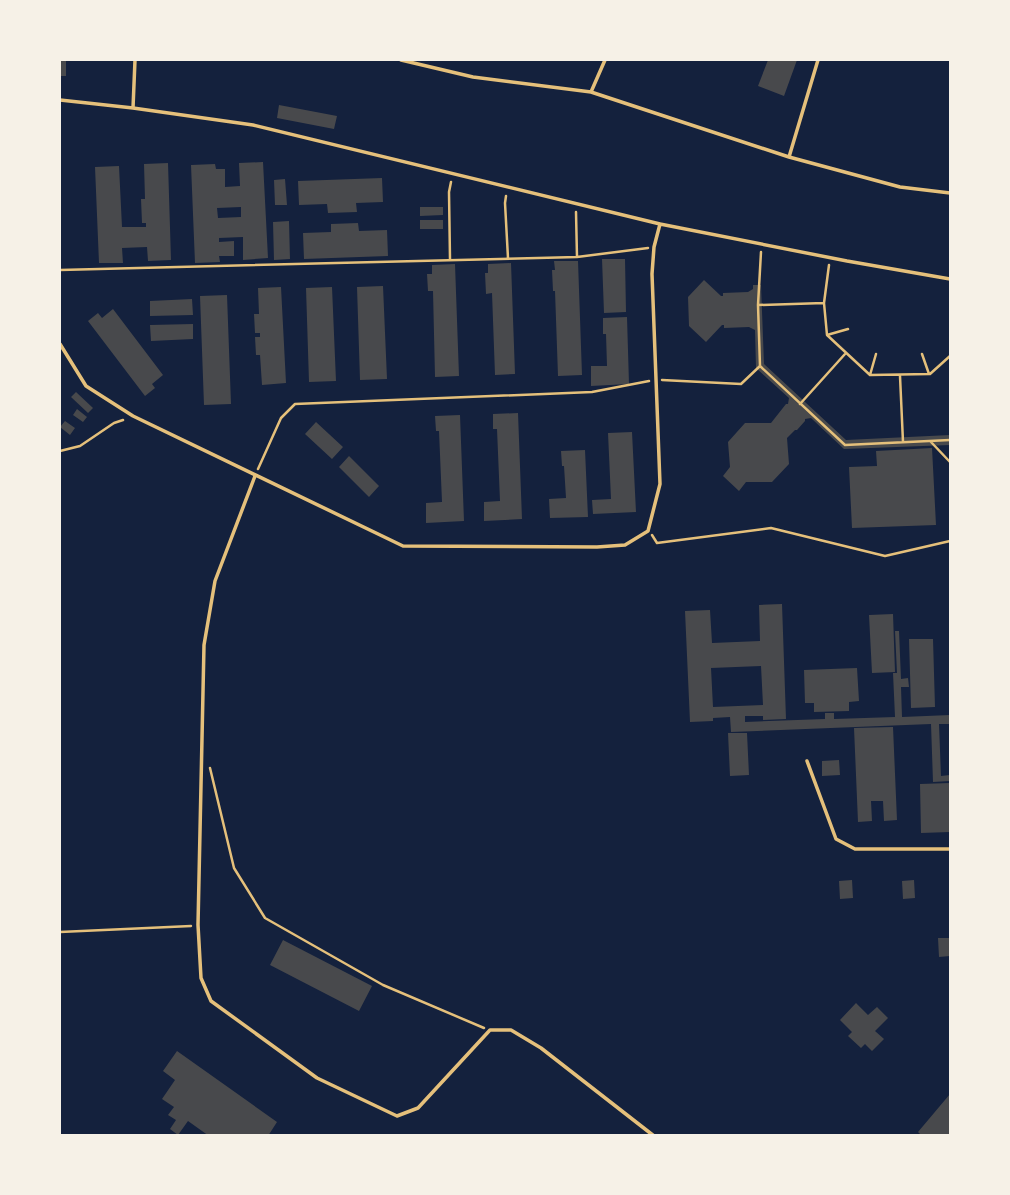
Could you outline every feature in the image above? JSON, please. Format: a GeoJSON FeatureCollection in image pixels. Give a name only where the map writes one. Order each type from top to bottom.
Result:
{"type":"FeatureCollection","features":[{"type":"Feature","properties":{"kind":"lane"},"geometry":{"type":"LineString","coordinates":[[133,108],[135,60]]}},
{"type":"Feature","properties":{"kind":"lane"},"geometry":{"type":"LineString","coordinates":[[401,60],[473,77],[591,92],[789,157],[900,187],[950,193]]}},
{"type":"Feature","properties":{"kind":"lane"},"geometry":{"type":"LineString","coordinates":[[591,92],[605,60]]}},
{"type":"Feature","properties":{"kind":"lane"},"geometry":{"type":"LineString","coordinates":[[789,157],[818,60]]}},
{"type":"Feature","properties":{"kind":"lane"},"geometry":{"type":"LineString","coordinates":[[60,100],[253,125],[660,223],[761,245],[950,279]]}},
{"type":"Feature","properties":{"kind":"lane"},"geometry":{"type":"LineString","coordinates":[[60,344],[86,386],[132,416],[403,546],[625,545],[648,531],[660,484],[652,274],[654,247],[660,223]]}},
{"type":"Feature","properties":{"kind":"lane"},"geometry":{"type":"LineString","coordinates":[[256,476],[215,581],[204,645],[198,925],[201,978],[211,1001],[317,1078],[397,1116],[418,1108],[490,1030],[511,1030],[541,1048],[654,1136]]}},
{"type":"Feature","properties":{"kind":"lane"},"geometry":{"type":"LineString","coordinates":[[807,761],[836,839],[855,849],[950,849]]}},
{"type":"Feature","properties":{"kind":"path"},"geometry":{"type":"LineString","coordinates":[[450,259],[449,192],[452,174]]}},
{"type":"Feature","properties":{"kind":"path"},"geometry":{"type":"LineString","coordinates":[[508,188],[505,203],[508,258]]}},
{"type":"Feature","properties":{"kind":"path"},"geometry":{"type":"LineString","coordinates":[[576,204],[578,257]]}},
{"type":"Feature","properties":{"kind":"path"},"geometry":{"type":"LineString","coordinates":[[761,245],[758,305],[760,366],[845,445],[950,440]]}},
{"type":"Feature","properties":{"kind":"path"},"geometry":{"type":"LineString","coordinates":[[60,270],[578,257],[654,247]]}},
{"type":"Feature","properties":{"kind":"path"},"geometry":{"type":"LineString","coordinates":[[830,258],[824,303],[827,335],[870,375],[930,374],[950,356]]}},
{"type":"Feature","properties":{"kind":"path"},"geometry":{"type":"LineString","coordinates":[[758,305],[824,303]]}},
{"type":"Feature","properties":{"kind":"path"},"geometry":{"type":"LineString","coordinates":[[827,335],[848,329]]}},
{"type":"Feature","properties":{"kind":"path"},"geometry":{"type":"LineString","coordinates":[[800,404],[845,353]]}},
{"type":"Feature","properties":{"kind":"path"},"geometry":{"type":"LineString","coordinates":[[870,375],[876,354]]}},
{"type":"Feature","properties":{"kind":"path"},"geometry":{"type":"LineString","coordinates":[[922,354],[930,374]]}},
{"type":"Feature","properties":{"kind":"path"},"geometry":{"type":"LineString","coordinates":[[256,476],[281,418],[295,404],[592,392],[656,380],[741,384],[760,366]]}},
{"type":"Feature","properties":{"kind":"path"},"geometry":{"type":"LineString","coordinates":[[900,376],[903,442]]}},
{"type":"Feature","properties":{"kind":"path"},"geometry":{"type":"LineString","coordinates":[[60,451],[80,446],[132,416]]}},
{"type":"Feature","properties":{"kind":"path"},"geometry":{"type":"LineString","coordinates":[[930,441],[950,462]]}},
{"type":"Feature","properties":{"kind":"path"},"geometry":{"type":"LineString","coordinates":[[648,531],[657,543],[771,528],[885,556],[950,541]]}},
{"type":"Feature","properties":{"kind":"path"},"geometry":{"type":"LineString","coordinates":[[201,758],[212,770],[234,869],[265,918],[383,985],[490,1030]]}},
{"type":"Feature","properties":{"kind":"path"},"geometry":{"type":"LineString","coordinates":[[60,932],[198,925]]}},
{"type":"Feature","properties":{"kind":"building"},"geometry":{"type":"Polygon","coordinates":[[[60,60],[66,60],[66,76],[60,76],[60,60]]]}},
{"type":"Feature","properties":{"kind":"building"},"geometry":{"type":"Polygon","coordinates":[[[768,60],[797,60],[784,96],[758,86],[768,60]]]}},
{"type":"Feature","properties":{"kind":"building"},"geometry":{"type":"Polygon","coordinates":[[[279,105],[337,116],[334,129],[277,118],[279,105]]]}},
{"type":"Feature","properties":{"kind":"building"},"geometry":{"type":"Polygon","coordinates":[[[263,162],[268,258],[243,260],[243,237],[219,238],[219,242],[234,241],[234,256],[219,256],[220,262],[195,263],[191,165],[215,164],[216,169],[225,169],[225,187],[240,186],[239,163],[263,162]],[[241,207],[217,208],[218,218],[241,217],[241,207]]]}},
{"type":"Feature","properties":{"kind":"building"},"geometry":{"type":"Polygon","coordinates":[[[168,163],[171,260],[148,261],[147,247],[122,248],[123,263],[99,263],[95,167],[119,166],[122,227],[146,227],[146,223],[142,223],[141,199],[145,199],[144,164],[168,163]]]}},
{"type":"Feature","properties":{"kind":"building"},"geometry":{"type":"Polygon","coordinates":[[[382,178],[383,202],[356,203],[357,212],[328,213],[327,204],[299,205],[298,181],[382,178]]]}},
{"type":"Feature","properties":{"kind":"building"},"geometry":{"type":"Polygon","coordinates":[[[285,179],[287,205],[275,205],[274,180],[285,179]]]}},
{"type":"Feature","properties":{"kind":"building"},"geometry":{"type":"Polygon","coordinates":[[[420,207],[443,207],[443,215],[420,216],[420,207]]]}},
{"type":"Feature","properties":{"kind":"building"},"geometry":{"type":"Polygon","coordinates":[[[420,220],[443,220],[443,229],[420,229],[420,220]]]}},
{"type":"Feature","properties":{"kind":"building"},"geometry":{"type":"Polygon","coordinates":[[[289,221],[290,259],[274,260],[273,222],[289,221]]]}},
{"type":"Feature","properties":{"kind":"building"},"geometry":{"type":"Polygon","coordinates":[[[358,223],[359,231],[387,230],[388,256],[304,259],[303,233],[331,232],[331,224],[358,223]]]}},
{"type":"Feature","properties":{"kind":"building"},"geometry":{"type":"Polygon","coordinates":[[[602,259],[625,259],[626,312],[604,313],[602,259]]]}},
{"type":"Feature","properties":{"kind":"building"},"geometry":{"type":"Polygon","coordinates":[[[554,261],[578,261],[582,375],[558,376],[552,270],[555,270],[554,261]]]}},
{"type":"Feature","properties":{"kind":"building"},"geometry":{"type":"Polygon","coordinates":[[[511,263],[515,374],[495,375],[492,293],[486,294],[485,273],[488,273],[488,264],[511,263]]]}},
{"type":"Feature","properties":{"kind":"building"},"geometry":{"type":"Polygon","coordinates":[[[455,264],[459,376],[435,377],[433,291],[428,291],[427,274],[432,274],[432,265],[455,264]]]}},
{"type":"Feature","properties":{"kind":"building"},"geometry":{"type":"Polygon","coordinates":[[[704,280],[721,296],[723,293],[748,292],[753,289],[753,285],[761,285],[764,364],[846,440],[950,435],[950,445],[844,449],[811,418],[805,419],[787,438],[789,464],[772,482],[746,482],[739,491],[723,476],[730,467],[728,442],[745,423],[771,423],[788,404],[789,398],[756,368],[755,330],[749,327],[724,328],[722,325],[706,342],[689,326],[688,297],[704,280]]]}},
{"type":"Feature","properties":{"kind":"building"},"geometry":{"type":"Polygon","coordinates":[[[383,286],[387,379],[360,380],[357,287],[383,286]]]}},
{"type":"Feature","properties":{"kind":"building"},"geometry":{"type":"Polygon","coordinates":[[[281,287],[286,383],[262,385],[260,355],[256,355],[255,337],[260,337],[260,333],[255,333],[254,314],[259,314],[258,288],[281,287]]]}},
{"type":"Feature","properties":{"kind":"building"},"geometry":{"type":"Polygon","coordinates":[[[332,287],[336,381],[309,382],[306,288],[332,287]]]}},
{"type":"Feature","properties":{"kind":"building"},"geometry":{"type":"Polygon","coordinates":[[[227,295],[231,404],[204,405],[200,296],[227,295]]]}},
{"type":"Feature","properties":{"kind":"building"},"geometry":{"type":"Polygon","coordinates":[[[192,299],[193,315],[150,316],[150,301],[192,299]]]}},
{"type":"Feature","properties":{"kind":"building"},"geometry":{"type":"Polygon","coordinates":[[[113,309],[163,375],[152,384],[155,388],[145,396],[88,321],[98,313],[102,318],[113,309]]]}},
{"type":"Feature","properties":{"kind":"building"},"geometry":{"type":"Polygon","coordinates":[[[627,317],[629,384],[591,386],[591,366],[607,366],[603,318],[627,317]]]}},
{"type":"Feature","properties":{"kind":"building"},"geometry":{"type":"Polygon","coordinates":[[[193,324],[193,339],[151,341],[150,325],[193,324]]]}},
{"type":"Feature","properties":{"kind":"building"},"geometry":{"type":"Polygon","coordinates":[[[76,392],[93,408],[88,413],[71,397],[76,392]]]}},
{"type":"Feature","properties":{"kind":"building"},"geometry":{"type":"Polygon","coordinates":[[[77,409],[87,417],[83,422],[73,415],[77,409]]]}},
{"type":"Feature","properties":{"kind":"building"},"geometry":{"type":"Polygon","coordinates":[[[518,413],[522,519],[484,521],[484,502],[500,501],[497,429],[493,429],[493,414],[518,413]]]}},
{"type":"Feature","properties":{"kind":"building"},"geometry":{"type":"Polygon","coordinates":[[[460,415],[464,521],[426,523],[426,503],[442,502],[439,431],[436,431],[435,416],[460,415]]]}},
{"type":"Feature","properties":{"kind":"building"},"geometry":{"type":"Polygon","coordinates":[[[65,421],[75,428],[70,435],[60,427],[65,421]]]}},
{"type":"Feature","properties":{"kind":"building"},"geometry":{"type":"Polygon","coordinates":[[[316,422],[343,447],[332,459],[305,434],[316,422]]]}},
{"type":"Feature","properties":{"kind":"building"},"geometry":{"type":"Polygon","coordinates":[[[632,432],[636,512],[593,514],[592,500],[611,499],[608,433],[632,432]]]}},
{"type":"Feature","properties":{"kind":"building"},"geometry":{"type":"Polygon","coordinates":[[[932,448],[936,525],[852,528],[849,467],[877,466],[876,451],[932,448]]]}},
{"type":"Feature","properties":{"kind":"building"},"geometry":{"type":"Polygon","coordinates":[[[585,450],[588,517],[550,518],[549,499],[566,498],[561,451],[585,450]]]}},
{"type":"Feature","properties":{"kind":"building"},"geometry":{"type":"Polygon","coordinates":[[[349,456],[379,486],[369,497],[339,467],[349,456]]]}},
{"type":"Feature","properties":{"kind":"building"},"geometry":{"type":"Polygon","coordinates":[[[782,604],[786,719],[763,720],[763,716],[745,716],[745,722],[825,719],[825,713],[834,713],[834,719],[895,717],[893,673],[897,673],[895,631],[899,631],[901,679],[908,678],[909,687],[901,687],[902,717],[950,715],[950,724],[939,724],[941,776],[950,775],[950,781],[933,782],[931,724],[731,732],[730,717],[690,722],[685,611],[710,610],[712,643],[760,641],[759,605],[782,604]],[[761,666],[711,668],[713,707],[763,705],[761,666]]]}},
{"type":"Feature","properties":{"kind":"building"},"geometry":{"type":"Polygon","coordinates":[[[893,614],[895,672],[872,673],[869,615],[893,614]]]}},
{"type":"Feature","properties":{"kind":"building"},"geometry":{"type":"Polygon","coordinates":[[[909,639],[933,639],[935,707],[911,708],[909,639]]]}},
{"type":"Feature","properties":{"kind":"building"},"geometry":{"type":"Polygon","coordinates":[[[857,668],[859,701],[849,702],[849,711],[814,712],[814,703],[805,703],[804,670],[857,668]]]}},
{"type":"Feature","properties":{"kind":"building"},"geometry":{"type":"Polygon","coordinates":[[[893,727],[897,820],[884,821],[883,801],[871,801],[872,821],[858,822],[854,728],[893,727]]]}},
{"type":"Feature","properties":{"kind":"building"},"geometry":{"type":"Polygon","coordinates":[[[728,733],[747,733],[749,775],[730,776],[728,733]]]}},
{"type":"Feature","properties":{"kind":"building"},"geometry":{"type":"Polygon","coordinates":[[[839,760],[840,775],[822,776],[822,761],[839,760]]]}},
{"type":"Feature","properties":{"kind":"building"},"geometry":{"type":"Polygon","coordinates":[[[950,783],[950,832],[921,833],[920,784],[950,783]]]}},
{"type":"Feature","properties":{"kind":"building"},"geometry":{"type":"Polygon","coordinates":[[[852,880],[853,898],[840,899],[839,881],[852,880]]]}},
{"type":"Feature","properties":{"kind":"building"},"geometry":{"type":"Polygon","coordinates":[[[914,880],[915,898],[903,899],[902,881],[914,880]]]}},
{"type":"Feature","properties":{"kind":"building"},"geometry":{"type":"Polygon","coordinates":[[[938,938],[950,938],[950,956],[939,957],[938,938]]]}},
{"type":"Feature","properties":{"kind":"building"},"geometry":{"type":"Polygon","coordinates":[[[283,940],[372,986],[359,1011],[270,965],[283,940]]]}},
{"type":"Feature","properties":{"kind":"building"},"geometry":{"type":"Polygon","coordinates":[[[856,1003],[868,1015],[877,1007],[888,1018],[875,1031],[884,1039],[872,1051],[865,1044],[861,1048],[848,1036],[852,1032],[840,1020],[856,1003]]]}},
{"type":"Feature","properties":{"kind":"building"},"geometry":{"type":"Polygon","coordinates":[[[177,1051],[277,1122],[268,1136],[209,1136],[188,1121],[178,1135],[170,1129],[176,1120],[168,1115],[174,1107],[162,1099],[175,1080],[163,1071],[177,1051]]]}},
{"type":"Feature","properties":{"kind":"building"},"geometry":{"type":"Polygon","coordinates":[[[950,1094],[949,1136],[922,1136],[918,1132],[950,1094]]]}}]}
